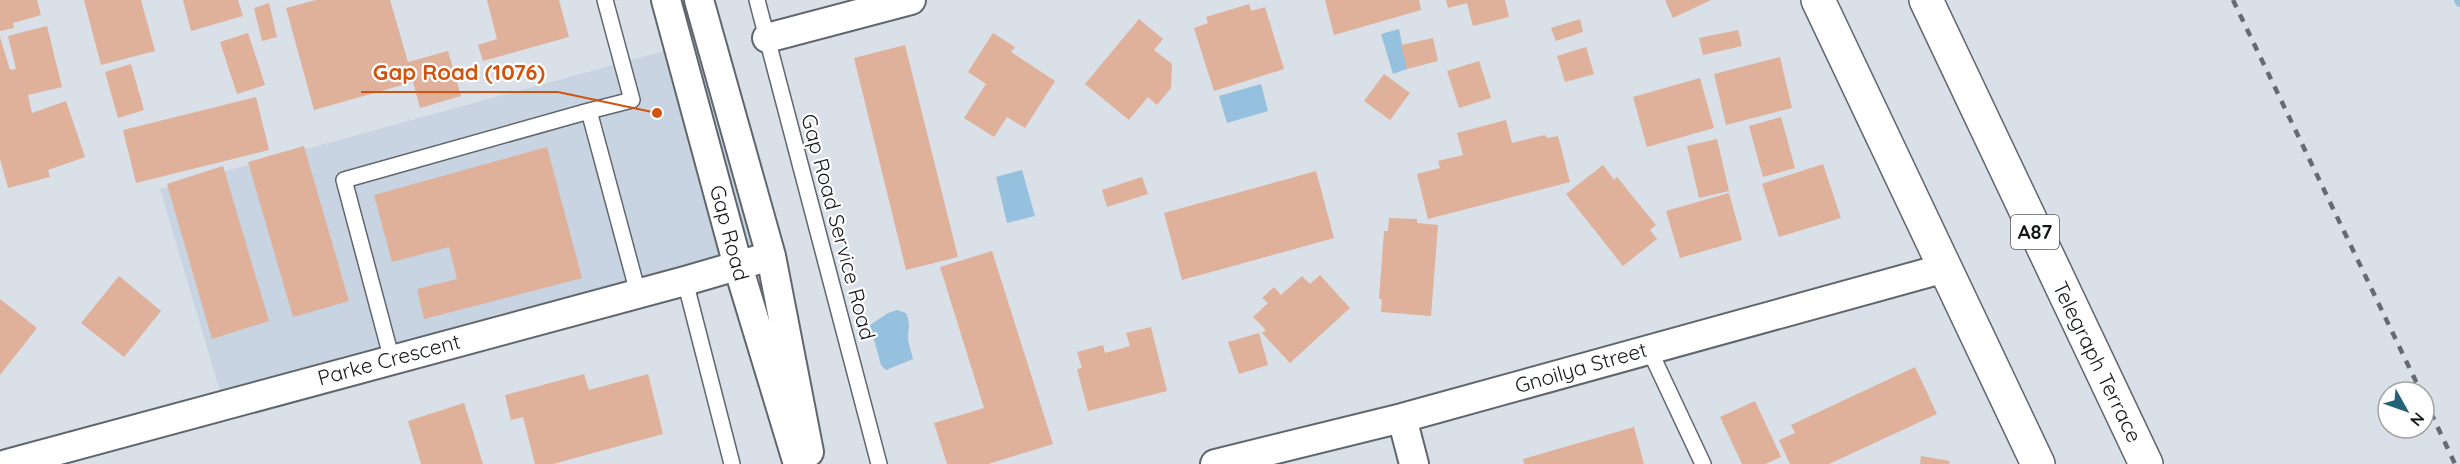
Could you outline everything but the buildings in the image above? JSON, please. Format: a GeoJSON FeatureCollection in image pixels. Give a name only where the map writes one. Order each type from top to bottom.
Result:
{"type":"FeatureCollection","features":[{"type":"Feature","properties":{"kind":"highway"},"geometry":{"type":"LineString","coordinates":[[1818,0],[2038,464]]}},
{"type":"Feature","properties":{"kind":"highway","name":"Telegraph Terrace"},"geometry":{"type":"LineString","coordinates":[[1926,0],[2146,464]]}},
{"type":"Feature","properties":{"kind":"street","name":"Gap Road"},"geometry":{"type":"LineString","coordinates":[[666,0],[738,266],[798,464]]}},
{"type":"Feature","properties":{"kind":"street","name":"Gap Road"},"geometry":{"type":"LineString","coordinates":[[699,0],[771,256],[812,464]]}},
{"type":"Feature","properties":{"kind":"street"},"geometry":{"type":"LineString","coordinates":[[767,38],[911,0]]}},
{"type":"Feature","properties":{"kind":"street","name":"Parke Crescent"},"geometry":{"type":"LineString","coordinates":[[7,464],[771,256]]}},
{"type":"Feature","properties":{"kind":"street","name":"Gnoilya Street"},"geometry":{"type":"LineString","coordinates":[[1215,464],[1402,418],[1945,268]]}},
{"type":"Feature","properties":{"kind":"street"},"geometry":{"type":"LineString","coordinates":[[1402,418],[1414,464]]}},
{"type":"Feature","properties":{"kind":"lane"},"geometry":{"type":"LineString","coordinates":[[392,360],[344,180],[632,100],[605,0]]}},
{"type":"Feature","properties":{"kind":"lane","name":"Gap Road Service Road"},"geometry":{"type":"LineString","coordinates":[[757,0],[879,464]]}},
{"type":"Feature","properties":{"kind":"lane"},"geometry":{"type":"LineString","coordinates":[[588,111],[638,293]]}},
{"type":"Feature","properties":{"kind":"lane"},"geometry":{"type":"LineString","coordinates":[[685,281],[732,464]]}},
{"type":"Feature","properties":{"kind":"lane"},"geometry":{"type":"LineString","coordinates":[[1649,349],[1703,464]]}},
{"type":"Feature","properties":{"kind":"shaded area"},"geometry":{"type":"Polygon","coordinates":[[[711,38],[771,256],[224,405],[160,189],[711,38]]]}},
{"type":"Feature","properties":{"kind":"water"},"geometry":{"type":"Polygon","coordinates":[[[1399,29],[1407,69],[1393,74],[1381,34],[1399,29]]]}},
{"type":"Feature","properties":{"kind":"water"},"geometry":{"type":"Polygon","coordinates":[[[1261,84],[1268,111],[1227,123],[1219,96],[1261,84]]]}},
{"type":"Feature","properties":{"kind":"water"},"geometry":{"type":"Polygon","coordinates":[[[1022,170],[1035,216],[1007,223],[996,177],[1022,170]]]}},
{"type":"Feature","properties":{"kind":"water"},"geometry":{"type":"Polygon","coordinates":[[[897,310],[906,313],[908,317],[908,340],[913,359],[886,370],[881,365],[870,325],[897,310]]]}},
{"type":"Feature","properties":{"kind":"railway"},"geometry":{"type":"LineString","coordinates":[[2233,0],[2415,380]]}},
{"type":"Feature","properties":{"kind":"railway"},"geometry":{"type":"LineString","coordinates":[[2436,424],[2455,464]]}},
{"type":"Feature","properties":{"kind":"place","name":"Gap Road (1076)"},"geometry":{"type":"Point","coordinates":[657,113]}}]}
